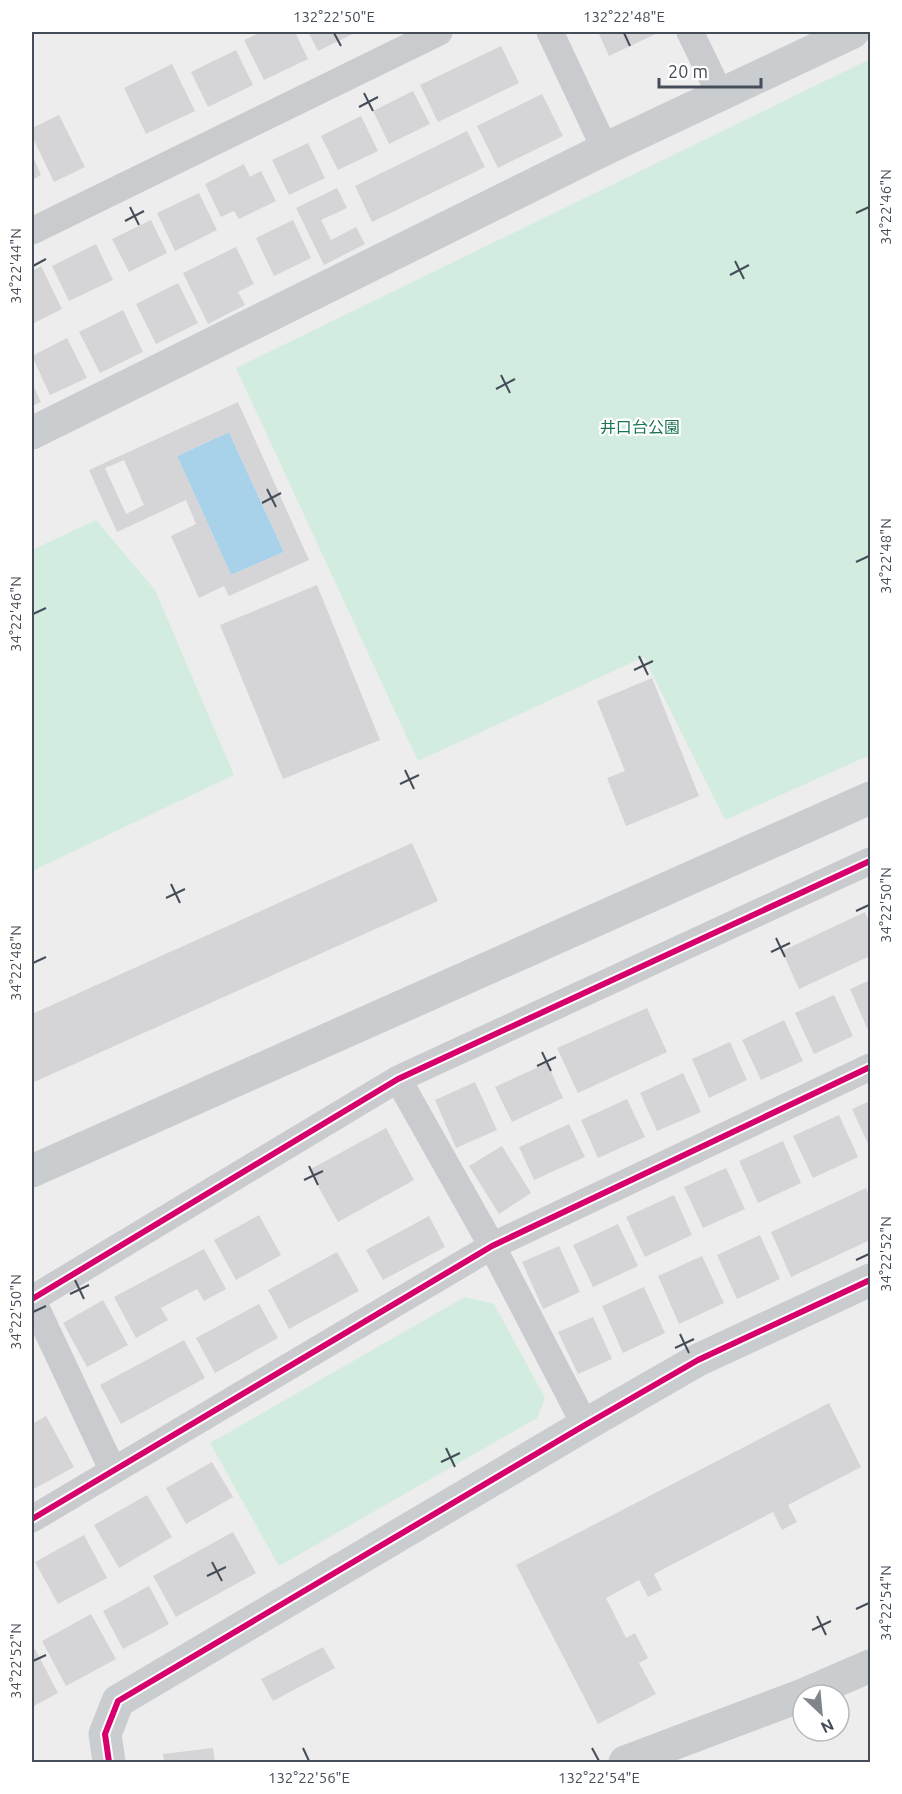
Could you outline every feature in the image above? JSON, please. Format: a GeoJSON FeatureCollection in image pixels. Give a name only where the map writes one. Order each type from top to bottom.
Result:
{"type":"FeatureCollection","features":[{"type":"Feature","properties":{"kind":"street"},"geometry":{"type":"LineString","coordinates":[[32,231],[439,32]]}},
{"type":"Feature","properties":{"kind":"street"},"geometry":{"type":"LineString","coordinates":[[550,32],[605,149]]}},
{"type":"Feature","properties":{"kind":"street"},"geometry":{"type":"LineString","coordinates":[[690,32],[720,94]]}},
{"type":"Feature","properties":{"kind":"street"},"geometry":{"type":"LineString","coordinates":[[32,433],[605,149],[853,32]]}},
{"type":"Feature","properties":{"kind":"street"},"geometry":{"type":"LineString","coordinates":[[32,1171],[870,798]]}},
{"type":"Feature","properties":{"kind":"street"},"geometry":{"type":"LineString","coordinates":[[113,1471],[32,1299],[398,1079],[870,861]]}},
{"type":"Feature","properties":{"kind":"street"},"geometry":{"type":"LineString","coordinates":[[32,1519],[492,1246],[870,1067]]}},
{"type":"Feature","properties":{"kind":"street"},"geometry":{"type":"LineString","coordinates":[[398,1079],[492,1246],[585,1425]]}},
{"type":"Feature","properties":{"kind":"street"},"geometry":{"type":"LineString","coordinates":[[109,1762],[105,1734],[118,1701],[698,1360],[870,1280]]}},
{"type":"Feature","properties":{"kind":"street"},"geometry":{"type":"LineString","coordinates":[[831,1683],[870,1666]]}},
{"type":"Feature","properties":{"kind":"street"},"geometry":{"type":"LineString","coordinates":[[625,1762],[791,1700]]}},
{"type":"Feature","properties":{"kind":"green space","name":"井口台公園"},"geometry":{"type":"Polygon","coordinates":[[[870,59],[870,755],[725,820],[644,657],[418,761],[236,368],[870,59]]]}},
{"type":"Feature","properties":{"kind":"green space"},"geometry":{"type":"Polygon","coordinates":[[[96,520],[155,590],[234,775],[32,871],[32,550],[96,520]]]}},
{"type":"Feature","properties":{"kind":"green space"},"geometry":{"type":"Polygon","coordinates":[[[465,1297],[494,1304],[545,1398],[537,1418],[279,1566],[210,1443],[465,1297]]]}},
{"type":"Feature","properties":{"kind":"water"},"geometry":{"type":"Polygon","coordinates":[[[229,432],[284,552],[231,575],[177,456],[229,432]]]}},
{"type":"Feature","properties":{"kind":"building"},"geometry":{"type":"Polygon","coordinates":[[[262,32],[295,32],[308,59],[264,80],[244,40],[262,32]]]}},
{"type":"Feature","properties":{"kind":"building"},"geometry":{"type":"Polygon","coordinates":[[[308,32],[357,32],[318,51],[308,32]]]}},
{"type":"Feature","properties":{"kind":"building"},"geometry":{"type":"Polygon","coordinates":[[[598,32],[660,32],[609,56],[598,32]]]}},
{"type":"Feature","properties":{"kind":"building"},"geometry":{"type":"Polygon","coordinates":[[[501,46],[519,83],[438,122],[420,85],[501,46]]]}},
{"type":"Feature","properties":{"kind":"building"},"geometry":{"type":"Polygon","coordinates":[[[236,50],[253,85],[208,107],[191,72],[236,50]]]}},
{"type":"Feature","properties":{"kind":"building"},"geometry":{"type":"Polygon","coordinates":[[[172,64],[195,111],[146,134],[124,88],[172,64]]]}},
{"type":"Feature","properties":{"kind":"building"},"geometry":{"type":"Polygon","coordinates":[[[413,91],[430,124],[389,144],[373,111],[413,91]]]}},
{"type":"Feature","properties":{"kind":"building"},"geometry":{"type":"Polygon","coordinates":[[[542,94],[563,136],[498,168],[477,126],[542,94]]]}},
{"type":"Feature","properties":{"kind":"building"},"geometry":{"type":"Polygon","coordinates":[[[59,115],[85,167],[54,182],[32,136],[32,128],[59,115]]]}},
{"type":"Feature","properties":{"kind":"building"},"geometry":{"type":"Polygon","coordinates":[[[361,116],[378,151],[338,170],[321,136],[361,116]]]}},
{"type":"Feature","properties":{"kind":"building"},"geometry":{"type":"Polygon","coordinates":[[[467,131],[485,167],[372,222],[355,186],[467,131]]]}},
{"type":"Feature","properties":{"kind":"building"},"geometry":{"type":"Polygon","coordinates":[[[308,143],[325,178],[289,195],[272,160],[308,143]]]}},
{"type":"Feature","properties":{"kind":"building"},"geometry":{"type":"Polygon","coordinates":[[[32,154],[41,175],[32,180],[32,154]]]}},
{"type":"Feature","properties":{"kind":"building"},"geometry":{"type":"Polygon","coordinates":[[[244,164],[250,177],[261,171],[276,201],[239,219],[234,211],[221,217],[205,184],[244,164]]]}},
{"type":"Feature","properties":{"kind":"building"},"geometry":{"type":"Polygon","coordinates":[[[337,188],[347,208],[321,220],[331,240],[356,227],[365,244],[324,265],[296,208],[337,188]]]}},
{"type":"Feature","properties":{"kind":"building"},"geometry":{"type":"Polygon","coordinates":[[[199,193],[217,230],[175,251],[157,213],[199,193]]]}},
{"type":"Feature","properties":{"kind":"building"},"geometry":{"type":"Polygon","coordinates":[[[151,220],[167,253],[129,272],[112,239],[151,220]]]}},
{"type":"Feature","properties":{"kind":"building"},"geometry":{"type":"Polygon","coordinates":[[[293,220],[311,258],[274,276],[256,238],[293,220]]]}},
{"type":"Feature","properties":{"kind":"building"},"geometry":{"type":"Polygon","coordinates":[[[96,244],[113,280],[69,301],[52,266],[96,244]]]}},
{"type":"Feature","properties":{"kind":"building"},"geometry":{"type":"Polygon","coordinates":[[[236,247],[254,284],[238,292],[245,305],[208,324],[183,273],[236,247]]]}},
{"type":"Feature","properties":{"kind":"building"},"geometry":{"type":"Polygon","coordinates":[[[41,266],[62,309],[32,324],[32,271],[41,266]]]}},
{"type":"Feature","properties":{"kind":"building"},"geometry":{"type":"Polygon","coordinates":[[[178,283],[198,323],[156,344],[136,304],[178,283]]]}},
{"type":"Feature","properties":{"kind":"building"},"geometry":{"type":"Polygon","coordinates":[[[123,310],[143,352],[100,373],[79,332],[123,310]]]}},
{"type":"Feature","properties":{"kind":"building"},"geometry":{"type":"Polygon","coordinates":[[[67,338],[87,378],[50,395],[32,356],[67,338]]]}},
{"type":"Feature","properties":{"kind":"building"},"geometry":{"type":"Polygon","coordinates":[[[32,383],[41,402],[32,406],[32,383]]]}},
{"type":"Feature","properties":{"kind":"building"},"geometry":{"type":"Polygon","coordinates":[[[238,402],[309,560],[229,596],[224,586],[199,598],[171,536],[196,524],[186,500],[117,532],[89,470],[238,402]],[[229,432],[177,456],[231,575],[284,552],[229,432]],[[124,460],[105,468],[126,514],[144,505],[124,460]]]}},
{"type":"Feature","properties":{"kind":"building"},"geometry":{"type":"Polygon","coordinates":[[[317,585],[380,740],[283,779],[220,625],[317,585]]]}},
{"type":"Feature","properties":{"kind":"building"},"geometry":{"type":"Polygon","coordinates":[[[652,678],[699,796],[626,826],[607,778],[625,771],[597,701],[652,678]]]}},
{"type":"Feature","properties":{"kind":"building"},"geometry":{"type":"Polygon","coordinates":[[[412,843],[438,901],[32,1083],[32,1014],[412,843]]]}},
{"type":"Feature","properties":{"kind":"building"},"geometry":{"type":"Polygon","coordinates":[[[865,912],[870,924],[870,956],[799,989],[782,951],[865,912]]]}},
{"type":"Feature","properties":{"kind":"building"},"geometry":{"type":"Polygon","coordinates":[[[870,980],[870,1029],[868,1030],[850,989],[870,980]]]}},
{"type":"Feature","properties":{"kind":"building"},"geometry":{"type":"Polygon","coordinates":[[[834,995],[853,1036],[814,1054],[795,1013],[834,995]]]}},
{"type":"Feature","properties":{"kind":"building"},"geometry":{"type":"Polygon","coordinates":[[[647,1008],[667,1052],[578,1093],[557,1048],[647,1008]]]}},
{"type":"Feature","properties":{"kind":"building"},"geometry":{"type":"Polygon","coordinates":[[[784,1020],[803,1061],[761,1080],[742,1040],[784,1020]]]}},
{"type":"Feature","properties":{"kind":"building"},"geometry":{"type":"Polygon","coordinates":[[[730,1042],[747,1080],[709,1098],[692,1059],[730,1042]]]}},
{"type":"Feature","properties":{"kind":"building"},"geometry":{"type":"Polygon","coordinates":[[[547,1063],[563,1098],[512,1122],[495,1087],[547,1063]]]}},
{"type":"Feature","properties":{"kind":"building"},"geometry":{"type":"Polygon","coordinates":[[[683,1073],[701,1112],[657,1131],[640,1093],[683,1073]]]}},
{"type":"Feature","properties":{"kind":"building"},"geometry":{"type":"Polygon","coordinates":[[[475,1082],[497,1130],[456,1148],[435,1100],[475,1082]]]}},
{"type":"Feature","properties":{"kind":"building"},"geometry":{"type":"Polygon","coordinates":[[[627,1099],[645,1137],[598,1158],[581,1120],[627,1099]]]}},
{"type":"Feature","properties":{"kind":"building"},"geometry":{"type":"Polygon","coordinates":[[[870,1101],[870,1148],[852,1109],[870,1101]]]}},
{"type":"Feature","properties":{"kind":"building"},"geometry":{"type":"Polygon","coordinates":[[[839,1115],[858,1157],[813,1178],[793,1136],[839,1115]]]}},
{"type":"Feature","properties":{"kind":"building"},"geometry":{"type":"Polygon","coordinates":[[[569,1124],[585,1157],[534,1180],[519,1147],[569,1124]]]}},
{"type":"Feature","properties":{"kind":"building"},"geometry":{"type":"Polygon","coordinates":[[[386,1128],[414,1180],[338,1222],[309,1170],[386,1128]]]}},
{"type":"Feature","properties":{"kind":"building"},"geometry":{"type":"Polygon","coordinates":[[[783,1141],[801,1183],[758,1203],[739,1161],[783,1141]]]}},
{"type":"Feature","properties":{"kind":"building"},"geometry":{"type":"Polygon","coordinates":[[[502,1146],[531,1193],[499,1214],[469,1166],[502,1146]]]}},
{"type":"Feature","properties":{"kind":"building"},"geometry":{"type":"Polygon","coordinates":[[[726,1168],[745,1209],[703,1228],[684,1187],[726,1168]]]}},
{"type":"Feature","properties":{"kind":"building"},"geometry":{"type":"Polygon","coordinates":[[[866,1188],[870,1197],[870,1240],[791,1277],[771,1232],[866,1188]]]}},
{"type":"Feature","properties":{"kind":"building"},"geometry":{"type":"Polygon","coordinates":[[[674,1195],[692,1235],[645,1257],[626,1217],[674,1195]]]}},
{"type":"Feature","properties":{"kind":"building"},"geometry":{"type":"Polygon","coordinates":[[[259,1215],[281,1255],[236,1280],[214,1240],[259,1215]]]}},
{"type":"Feature","properties":{"kind":"building"},"geometry":{"type":"Polygon","coordinates":[[[429,1216],[445,1247],[383,1280],[366,1250],[429,1216]]]}},
{"type":"Feature","properties":{"kind":"building"},"geometry":{"type":"Polygon","coordinates":[[[618,1224],[638,1266],[593,1287],[573,1245],[618,1224]]]}},
{"type":"Feature","properties":{"kind":"building"},"geometry":{"type":"Polygon","coordinates":[[[760,1235],[780,1279],[737,1299],[717,1255],[760,1235]]]}},
{"type":"Feature","properties":{"kind":"building"},"geometry":{"type":"Polygon","coordinates":[[[559,1246],[580,1292],[543,1309],[522,1262],[559,1246]]]}},
{"type":"Feature","properties":{"kind":"building"},"geometry":{"type":"Polygon","coordinates":[[[204,1249],[226,1289],[204,1301],[197,1289],[161,1308],[168,1320],[136,1338],[114,1297],[204,1249]]]}},
{"type":"Feature","properties":{"kind":"building"},"geometry":{"type":"Polygon","coordinates":[[[337,1252],[359,1291],[289,1329],[268,1290],[337,1252]]]}},
{"type":"Feature","properties":{"kind":"building"},"geometry":{"type":"Polygon","coordinates":[[[702,1256],[724,1303],[679,1324],[658,1276],[702,1256]]]}},
{"type":"Feature","properties":{"kind":"building"},"geometry":{"type":"Polygon","coordinates":[[[644,1287],[665,1333],[623,1353],[602,1306],[644,1287]]]}},
{"type":"Feature","properties":{"kind":"building"},"geometry":{"type":"Polygon","coordinates":[[[103,1300],[128,1345],[87,1367],[63,1323],[103,1300]]]}},
{"type":"Feature","properties":{"kind":"building"},"geometry":{"type":"Polygon","coordinates":[[[259,1304],[278,1338],[215,1373],[196,1338],[259,1304]]]}},
{"type":"Feature","properties":{"kind":"building"},"geometry":{"type":"Polygon","coordinates":[[[593,1317],[612,1359],[578,1374],[558,1332],[593,1317]]]}},
{"type":"Feature","properties":{"kind":"building"},"geometry":{"type":"Polygon","coordinates":[[[184,1340],[205,1378],[121,1424],[100,1385],[184,1340]]]}},
{"type":"Feature","properties":{"kind":"building"},"geometry":{"type":"Polygon","coordinates":[[[829,1403],[861,1467],[788,1505],[797,1522],[782,1530],[773,1512],[654,1574],[662,1590],[648,1597],[639,1580],[606,1598],[626,1638],[635,1633],[648,1658],[639,1663],[656,1694],[598,1724],[516,1565],[829,1403]]]}},
{"type":"Feature","properties":{"kind":"building"},"geometry":{"type":"Polygon","coordinates":[[[46,1416],[74,1467],[32,1490],[32,1424],[46,1416]]]}},
{"type":"Feature","properties":{"kind":"building"},"geometry":{"type":"Polygon","coordinates":[[[212,1462],[233,1497],[186,1524],[166,1488],[212,1462]]]}},
{"type":"Feature","properties":{"kind":"building"},"geometry":{"type":"Polygon","coordinates":[[[147,1495],[172,1537],[119,1568],[94,1525],[147,1495]]]}},
{"type":"Feature","properties":{"kind":"building"},"geometry":{"type":"Polygon","coordinates":[[[233,1532],[256,1573],[176,1617],[153,1576],[233,1532]]]}},
{"type":"Feature","properties":{"kind":"building"},"geometry":{"type":"Polygon","coordinates":[[[84,1535],[107,1578],[58,1604],[35,1562],[84,1535]]]}},
{"type":"Feature","properties":{"kind":"building"},"geometry":{"type":"Polygon","coordinates":[[[149,1586],[169,1624],[123,1649],[103,1611],[149,1586]]]}},
{"type":"Feature","properties":{"kind":"building"},"geometry":{"type":"Polygon","coordinates":[[[91,1614],[116,1659],[66,1686],[42,1641],[91,1614]]]}},
{"type":"Feature","properties":{"kind":"building"},"geometry":{"type":"Polygon","coordinates":[[[323,1647],[335,1668],[273,1701],[261,1679],[323,1647]]]}},
{"type":"Feature","properties":{"kind":"building"},"geometry":{"type":"Polygon","coordinates":[[[35,1649],[58,1693],[32,1707],[32,1651],[35,1649]]]}},
{"type":"Feature","properties":{"kind":"building"},"geometry":{"type":"Polygon","coordinates":[[[213,1748],[215,1762],[164,1762],[163,1754],[213,1748]]]}},
{"type":"Feature","properties":{"kind":"cycle path"},"geometry":{"type":"LineString","coordinates":[[32,1299],[398,1079],[870,861]]}},
{"type":"Feature","properties":{"kind":"cycle path"},"geometry":{"type":"LineString","coordinates":[[32,1519],[492,1246],[870,1067]]}},
{"type":"Feature","properties":{"kind":"cycle path"},"geometry":{"type":"LineString","coordinates":[[109,1762],[105,1734],[118,1701],[698,1360],[870,1280]]}}]}
